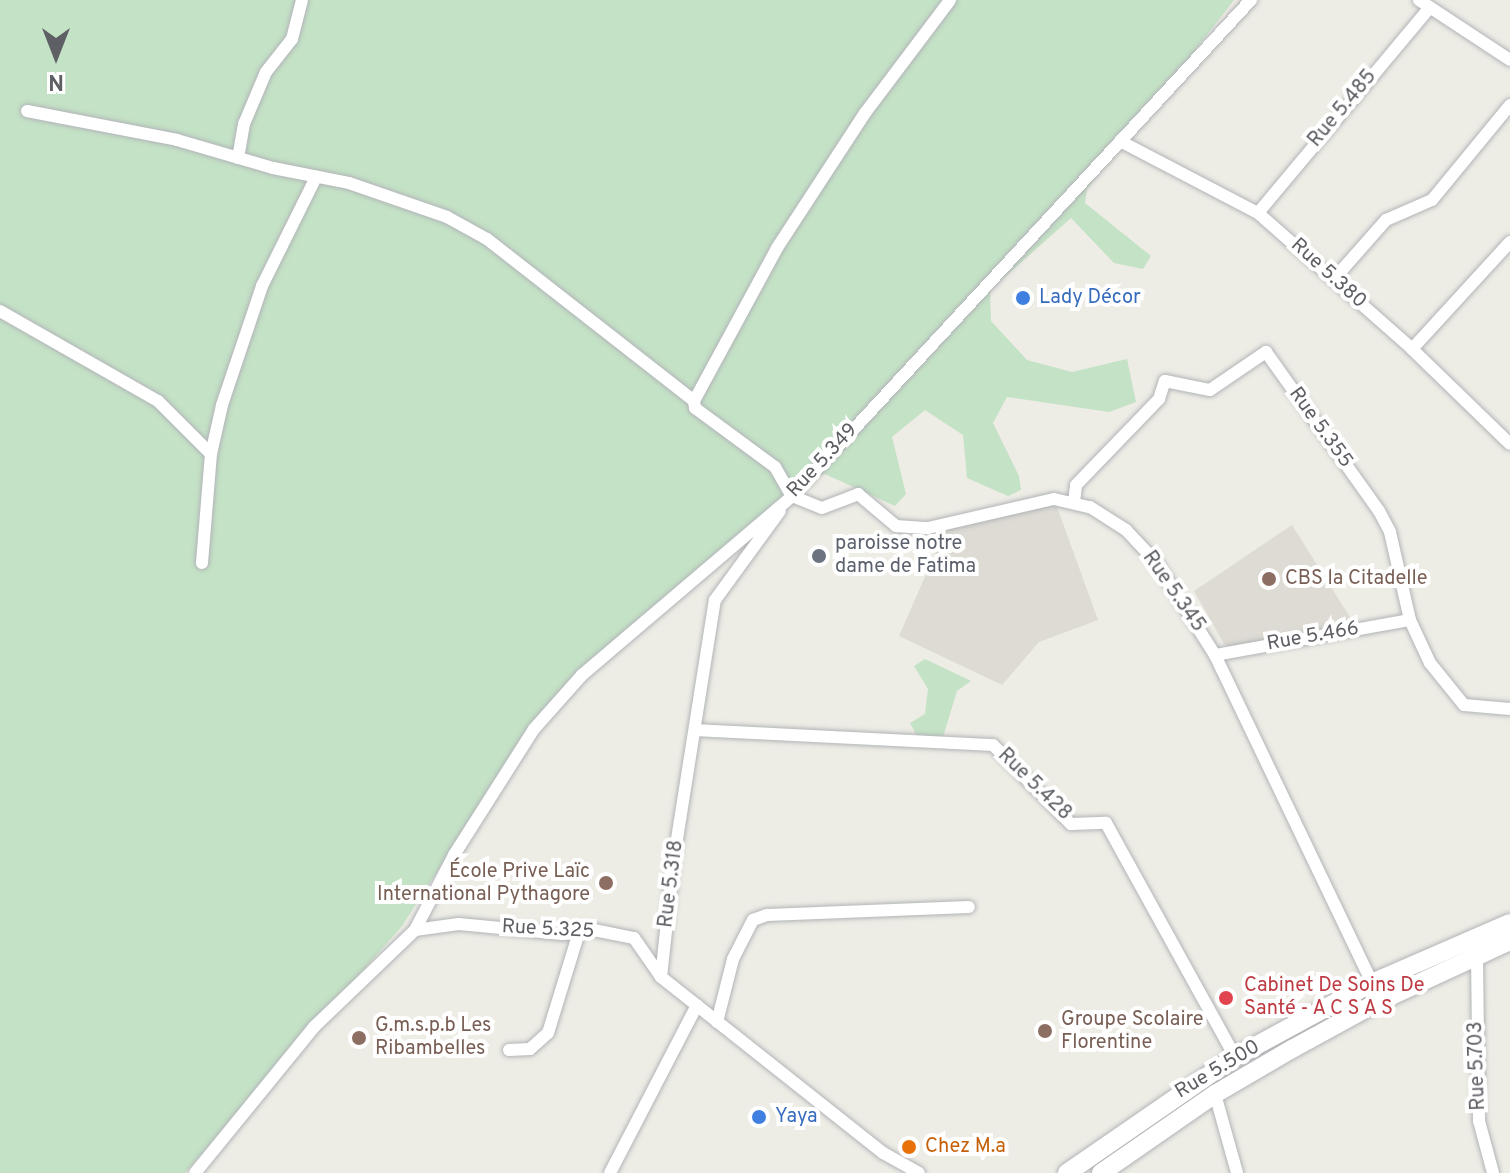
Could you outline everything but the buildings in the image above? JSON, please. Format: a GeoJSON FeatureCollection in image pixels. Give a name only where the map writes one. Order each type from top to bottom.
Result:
{"type":"FeatureCollection","features":[{"type":"Feature","properties":{"kind":"main road","name":"Rue 5.500"},"geometry":{"type":"LineString","coordinates":[[1067,1173],[1235,1057],[1372,983],[1510,923]]}},
{"type":"Feature","properties":{"kind":"main road","name":"Rue 5.500"},"geometry":{"type":"LineString","coordinates":[[1100,1173],[1215,1094],[1378,1002],[1510,941]]}},
{"type":"Feature","properties":{"kind":"street"},"geometry":{"type":"LineString","coordinates":[[238,158],[244,124],[266,72],[292,39],[302,0]]}},
{"type":"Feature","properties":{"kind":"street"},"geometry":{"type":"LineString","coordinates":[[950,0],[865,113],[777,248],[694,401],[695,408],[775,467],[792,496],[822,508],[858,494],[896,526],[928,528],[1054,499],[1074,502]]}},
{"type":"Feature","properties":{"kind":"street","name":"Rue 5.349"},"geometry":{"type":"LineString","coordinates":[[195,1173],[314,1027],[415,930],[454,855],[534,729],[611,645],[792,496],[1251,0]]}},
{"type":"Feature","properties":{"kind":"street"},"geometry":{"type":"LineString","coordinates":[[1425,4],[1510,60]]}},
{"type":"Feature","properties":{"kind":"street","name":"Rue 5.485"},"geometry":{"type":"LineString","coordinates":[[1258,213],[1425,4]]}},
{"type":"Feature","properties":{"kind":"street"},"geometry":{"type":"LineString","coordinates":[[1334,279],[1386,220],[1432,200],[1510,105]]}},
{"type":"Feature","properties":{"kind":"street"},"geometry":{"type":"LineString","coordinates":[[27,111],[177,140],[412,204],[487,239],[694,401]]}},
{"type":"Feature","properties":{"kind":"street","name":"Rue 5.380"},"geometry":{"type":"LineString","coordinates":[[1120,141],[1258,213],[1412,349],[1510,444]]}},
{"type":"Feature","properties":{"kind":"street"},"geometry":{"type":"LineString","coordinates":[[202,563],[211,454],[243,333],[316,177]]}},
{"type":"Feature","properties":{"kind":"street"},"geometry":{"type":"LineString","coordinates":[[1412,349],[1510,242]]}},
{"type":"Feature","properties":{"kind":"street"},"geometry":{"type":"LineString","coordinates":[[0,311],[158,401],[211,454]]}},
{"type":"Feature","properties":{"kind":"street","name":"Rue 5.355"},"geometry":{"type":"LineString","coordinates":[[1074,502],[1076,485],[1159,399],[1165,381],[1210,390],[1266,352],[1379,511],[1390,532],[1410,620],[1430,663],[1464,705],[1510,709]]}},
{"type":"Feature","properties":{"kind":"street","name":"Rue 5.318"},"geometry":{"type":"LineString","coordinates":[[661,977],[715,600],[792,496]]}},
{"type":"Feature","properties":{"kind":"street","name":"Rue 5.345"},"geometry":{"type":"LineString","coordinates":[[1074,502],[1126,530],[1156,562],[1215,655],[1372,983]]}},
{"type":"Feature","properties":{"kind":"street","name":"Rue 5.466"},"geometry":{"type":"LineString","coordinates":[[1215,655],[1410,620]]}},
{"type":"Feature","properties":{"kind":"street","name":"Rue 5.428"},"geometry":{"type":"LineString","coordinates":[[695,730],[993,745],[1071,824],[1106,823],[1235,1057]]}},
{"type":"Feature","properties":{"kind":"street"},"geometry":{"type":"LineString","coordinates":[[717,1022],[733,959],[753,920],[767,915],[969,907]]}},
{"type":"Feature","properties":{"kind":"street","name":"Rue 5.325"},"geometry":{"type":"LineString","coordinates":[[415,930],[459,924],[563,934],[580,929],[634,938],[661,977]]}},
{"type":"Feature","properties":{"kind":"street"},"geometry":{"type":"LineString","coordinates":[[509,1050],[530,1049],[548,1033],[580,929]]}},
{"type":"Feature","properties":{"kind":"street","name":"Rue 5.703"},"geometry":{"type":"LineString","coordinates":[[1477,957],[1479,1121],[1493,1173]]}},
{"type":"Feature","properties":{"kind":"street"},"geometry":{"type":"LineString","coordinates":[[661,977],[883,1153],[919,1173]]}},
{"type":"Feature","properties":{"kind":"street"},"geometry":{"type":"LineString","coordinates":[[610,1173],[697,1005]]}},
{"type":"Feature","properties":{"kind":"street"},"geometry":{"type":"LineString","coordinates":[[1215,1094],[1237,1173]]}},
{"type":"Feature","properties":{"kind":"street"},"geometry":{"type":"LineString","coordinates":[[1085,1158],[1100,1173]]}},
{"type":"Feature","properties":{"kind":"shaded area"},"geometry":{"type":"Polygon","coordinates":[[[1052,493],[1098,620],[1039,642],[1002,685],[899,636],[948,524],[1052,493]]]}},
{"type":"Feature","properties":{"kind":"shaded area","name":"CBS la Citadelle"},"geometry":{"type":"Polygon","coordinates":[[[1292,525],[1353,622],[1239,649],[1224,644],[1194,591],[1292,525]]]}},
{"type":"Feature","properties":{"kind":"green space"},"geometry":{"type":"Polygon","coordinates":[[[0,0],[1234,0],[1087,189],[1085,203],[1151,256],[1143,269],[1114,263],[1071,218],[990,290],[991,321],[1027,360],[1072,372],[1127,359],[1136,402],[1109,412],[1007,397],[993,423],[1019,476],[1021,490],[1008,496],[967,478],[963,435],[925,410],[892,437],[906,494],[895,506],[825,474],[808,474],[526,734],[402,926],[185,1173],[0,1173],[0,0]]]}},
{"type":"Feature","properties":{"kind":"green space"},"geometry":{"type":"Polygon","coordinates":[[[925,659],[971,681],[957,691],[942,740],[918,738],[910,723],[925,714],[928,689],[914,666],[925,659]]]}},
{"type":"Feature","properties":{"kind":"place","name":"Lady Décor"},"geometry":{"type":"Point","coordinates":[1023,298]}},
{"type":"Feature","properties":{"kind":"place","name":"paroisse notre dame de Fatima"},"geometry":{"type":"Point","coordinates":[819,556]}},
{"type":"Feature","properties":{"kind":"place","name":"CBS la Citadelle"},"geometry":{"type":"Point","coordinates":[1269,579]}},
{"type":"Feature","properties":{"kind":"place","name":"École Prive Laïc International Pythagore"},"geometry":{"type":"Point","coordinates":[606,883]}},
{"type":"Feature","properties":{"kind":"place","name":"Cabinet De Soins De Santé - A C S A S"},"geometry":{"type":"Point","coordinates":[1226,998]}},
{"type":"Feature","properties":{"kind":"place","name":"Groupe Scolaire Florentine"},"geometry":{"type":"Point","coordinates":[1045,1031]}},
{"type":"Feature","properties":{"kind":"place","name":"G.m.s.p.b Les Ribambelles"},"geometry":{"type":"Point","coordinates":[359,1038]}},
{"type":"Feature","properties":{"kind":"place","name":"Yaya"},"geometry":{"type":"Point","coordinates":[759,1117]}},
{"type":"Feature","properties":{"kind":"place","name":"Chez M.a"},"geometry":{"type":"Point","coordinates":[909,1147]}}]}
